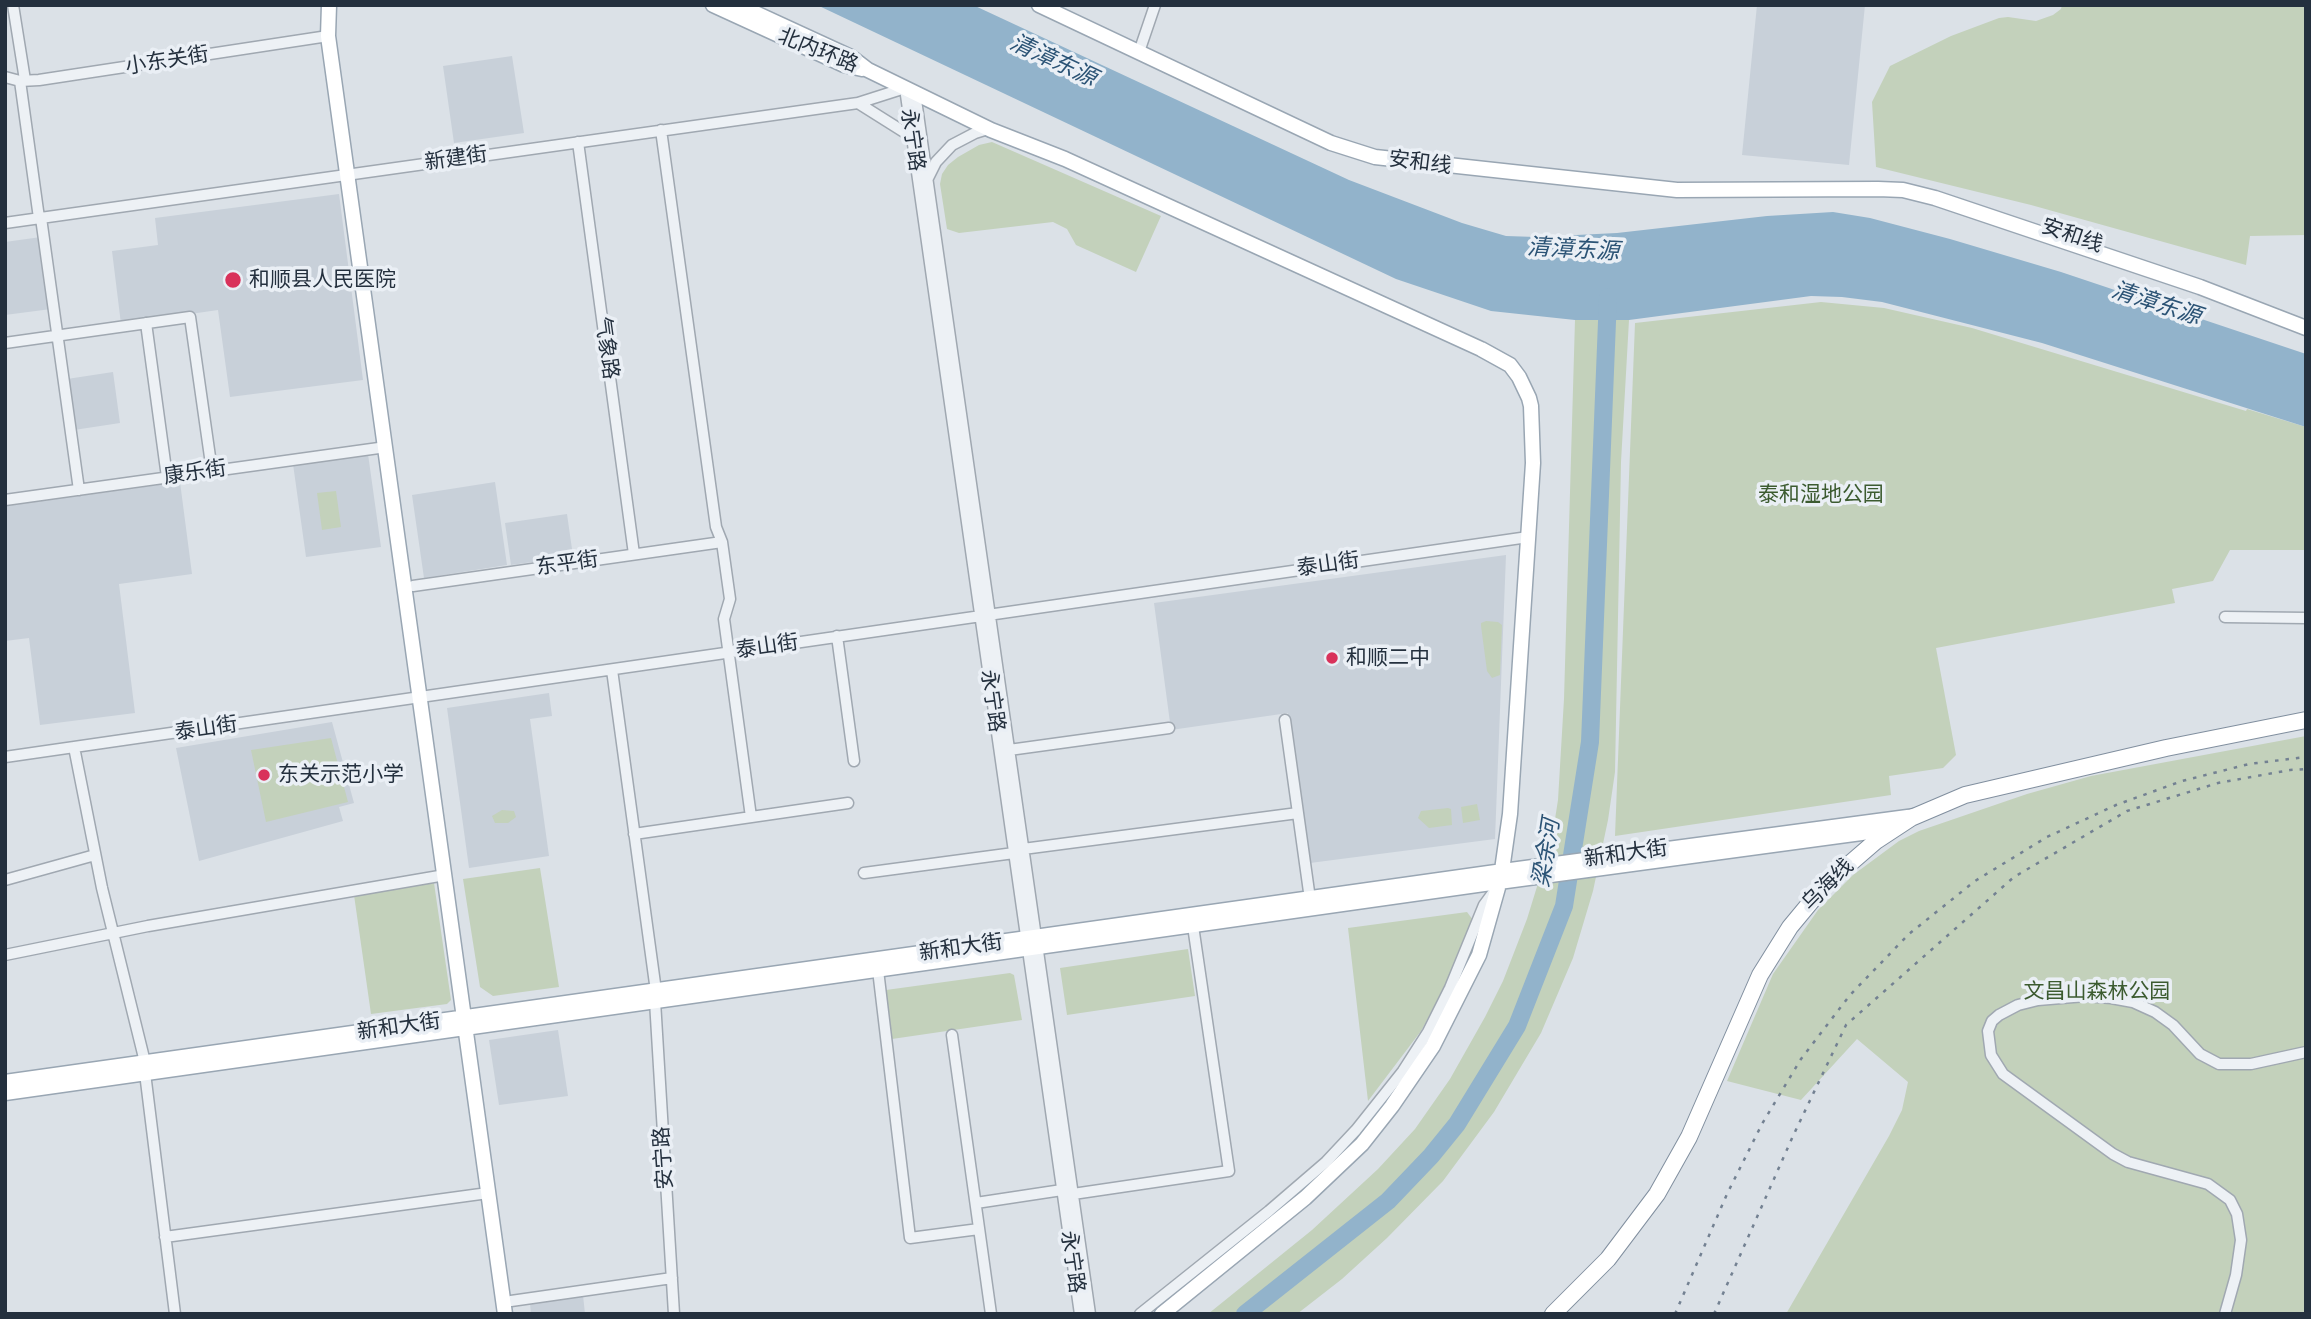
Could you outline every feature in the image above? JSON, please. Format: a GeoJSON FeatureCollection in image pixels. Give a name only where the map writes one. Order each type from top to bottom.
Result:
{"type":"FeatureCollection","features":[{"type":"Feature","properties":{"kind":"highway","name":"乌海线"},"geometry":{"type":"LineString","coordinates":[[1553,1314],[1608,1259],[1657,1194],[1689,1137],[1760,975],[1790,927],[1824,886],[1891,829],[1965,795],[2166,748],[2306,720]]}},
{"type":"Feature","properties":{"kind":"main road"},"geometry":{"type":"LineString","coordinates":[[329,5],[328,36],[412,586],[445,875],[469,1022],[488,1193],[509,1309]]}},
{"type":"Feature","properties":{"kind":"main road"},"geometry":{"type":"LineString","coordinates":[[338,5],[337,36],[351,174],[386,447],[424,697],[509,1309]]}},
{"type":"Feature","properties":{"kind":"main road","name":"北内环路"},"geometry":{"type":"LineString","coordinates":[[713,5],[844,65],[868,70]]}},
{"type":"Feature","properties":{"kind":"main road","name":"北内环路"},"geometry":{"type":"LineString","coordinates":[[738,5],[851,57],[868,70]]}},
{"type":"Feature","properties":{"kind":"main road","name":"安和线"},"geometry":{"type":"LineString","coordinates":[[1039,5],[1331,143],[1375,157],[1677,190],[1903,190],[1935,198],[2200,287],[2306,328]]}},
{"type":"Feature","properties":{"kind":"main road"},"geometry":{"type":"LineString","coordinates":[[868,70],[988,129],[1066,159],[1481,349],[1506,363],[1523,384],[1531,406],[1533,453],[1512,789],[1501,877],[1485,941],[1433,1046],[1392,1107],[1362,1144],[1329,1177],[1163,1314]]}},
{"type":"Feature","properties":{"kind":"main road","name":"安和线"},"geometry":{"type":"LineString","coordinates":[[1833,189],[1879,181],[1920,186],[2203,280],[2306,319]]}},
{"type":"Feature","properties":{"kind":"main road","name":"新和大街"},"geometry":{"type":"LineString","coordinates":[[5,1093],[145,1068],[469,1022],[1032,943],[1193,926],[1533,872],[1917,816]]}},
{"type":"Feature","properties":{"kind":"main road","name":"新和大街"},"geometry":{"type":"LineString","coordinates":[[1605,862],[1891,829]]}},
{"type":"Feature","properties":{"kind":"main road","name":"新和大街"},"geometry":{"type":"LineString","coordinates":[[656,996],[878,970],[1310,899],[1501,877]]}},
{"type":"Feature","properties":{"kind":"main road","name":"新和大街"},"geometry":{"type":"LineString","coordinates":[[5,1082],[145,1068]]}},
{"type":"Feature","properties":{"kind":"street"},"geometry":{"type":"LineString","coordinates":[[13,5],[79,490]]}},
{"type":"Feature","properties":{"kind":"street"},"geometry":{"type":"LineString","coordinates":[[1139,52],[1155,5]]}},
{"type":"Feature","properties":{"kind":"street","name":"小东关街"},"geometry":{"type":"LineString","coordinates":[[5,77],[22,81],[328,36]]}},
{"type":"Feature","properties":{"kind":"street","name":"新建街"},"geometry":{"type":"LineString","coordinates":[[5,223],[858,103],[910,91]]}},
{"type":"Feature","properties":{"kind":"street","name":"永宁路"},"geometry":{"type":"LineString","coordinates":[[910,91],[912,137],[1019,851],[1067,1192],[1080,1314]]}},
{"type":"Feature","properties":{"kind":"street","name":"永宁路"},"geometry":{"type":"LineString","coordinates":[[910,91],[928,178],[985,614],[1009,750],[1019,851]]}},
{"type":"Feature","properties":{"kind":"street"},"geometry":{"type":"LineString","coordinates":[[858,103],[912,137]]}},
{"type":"Feature","properties":{"kind":"street"},"geometry":{"type":"LineString","coordinates":[[928,178],[936,162],[952,145],[975,132],[988,129]]}},
{"type":"Feature","properties":{"kind":"street"},"geometry":{"type":"LineString","coordinates":[[661,130],[716,527],[722,542],[730,599],[724,619],[751,817]]}},
{"type":"Feature","properties":{"kind":"street","name":"气象路"},"geometry":{"type":"LineString","coordinates":[[578,142],[634,554]]}},
{"type":"Feature","properties":{"kind":"street"},"geometry":{"type":"LineString","coordinates":[[5,343],[190,317],[212,471]]}},
{"type":"Feature","properties":{"kind":"street"},"geometry":{"type":"LineString","coordinates":[[146,323],[167,477]]}},
{"type":"Feature","properties":{"kind":"street","name":"康乐街"},"geometry":{"type":"LineString","coordinates":[[5,500],[386,447]]}},
{"type":"Feature","properties":{"kind":"street","name":"泰山街"},"geometry":{"type":"LineString","coordinates":[[5,757],[1528,537]]}},
{"type":"Feature","properties":{"kind":"street","name":"东平街"},"geometry":{"type":"LineString","coordinates":[[412,586],[722,542]]}},
{"type":"Feature","properties":{"kind":"street"},"geometry":{"type":"LineString","coordinates":[[2225,617],[2306,618]]}},
{"type":"Feature","properties":{"kind":"street"},"geometry":{"type":"LineString","coordinates":[[837,636],[855,761]]}},
{"type":"Feature","properties":{"kind":"street","name":"安宁路"},"geometry":{"type":"LineString","coordinates":[[612,670],[656,996],[674,1314]]}},
{"type":"Feature","properties":{"kind":"street"},"geometry":{"type":"LineString","coordinates":[[1285,720],[1310,899]]}},
{"type":"Feature","properties":{"kind":"street"},"geometry":{"type":"LineString","coordinates":[[1009,750],[1169,728]]}},
{"type":"Feature","properties":{"kind":"street"},"geometry":{"type":"LineString","coordinates":[[74,747],[94,855],[145,1068],[175,1314]]}},
{"type":"Feature","properties":{"kind":"street"},"geometry":{"type":"LineString","coordinates":[[634,834],[848,803]]}},
{"type":"Feature","properties":{"kind":"street"},"geometry":{"type":"LineString","coordinates":[[864,873],[1298,813]]}},
{"type":"Feature","properties":{"kind":"street"},"geometry":{"type":"LineString","coordinates":[[5,880],[94,855]]}},
{"type":"Feature","properties":{"kind":"street"},"geometry":{"type":"LineString","coordinates":[[5,955],[112,933],[445,875]]}},
{"type":"Feature","properties":{"kind":"street"},"geometry":{"type":"LineString","coordinates":[[1140,1314],[1269,1211],[1326,1161],[1356,1130],[1403,1071],[1428,1032],[1455,978],[1484,905],[1501,877]]}},
{"type":"Feature","properties":{"kind":"street"},"geometry":{"type":"LineString","coordinates":[[976,1203],[1228,1171],[1193,926]]}},
{"type":"Feature","properties":{"kind":"street"},"geometry":{"type":"LineString","coordinates":[[878,970],[910,1237],[979,1229]]}},
{"type":"Feature","properties":{"kind":"street"},"geometry":{"type":"LineString","coordinates":[[2225,1314],[2236,1275],[2241,1240],[2237,1214],[2230,1200],[2208,1184],[2128,1161],[2113,1154],[2003,1074],[1991,1055],[1987,1031],[1999,1015],[2018,1005],[2038,1000],[2085,996],[2133,1002],[2155,1012],[2173,1025],[2200,1054],[2219,1064],[2251,1064],[2306,1052]]}},
{"type":"Feature","properties":{"kind":"street"},"geometry":{"type":"LineString","coordinates":[[952,1035],[991,1314]]}},
{"type":"Feature","properties":{"kind":"street","name":"永宁路"},"geometry":{"type":"LineString","coordinates":[[1067,1192],[1090,1314]]}},
{"type":"Feature","properties":{"kind":"street"},"geometry":{"type":"LineString","coordinates":[[165,1237],[488,1193]]}},
{"type":"Feature","properties":{"kind":"street"},"geometry":{"type":"LineString","coordinates":[[509,1309],[672,1278]]}},
{"type":"Feature","properties":{"kind":"shaded area"},"geometry":{"type":"Polygon","coordinates":[[[1757,5],[1865,5],[1849,165],[1742,155],[1757,5]]]}},
{"type":"Feature","properties":{"kind":"shaded area"},"geometry":{"type":"Polygon","coordinates":[[[512,56],[524,133],[454,143],[443,66],[512,56]]]}},
{"type":"Feature","properties":{"kind":"shaded area","name":"和顺县人民医院"},"geometry":{"type":"Polygon","coordinates":[[[339,194],[363,380],[230,397],[218,310],[121,324],[112,251],[158,245],[155,218],[339,194]]]}},
{"type":"Feature","properties":{"kind":"shaded area"},"geometry":{"type":"Polygon","coordinates":[[[41,237],[51,309],[5,315],[5,242],[41,237]]]}},
{"type":"Feature","properties":{"kind":"shaded area"},"geometry":{"type":"Polygon","coordinates":[[[113,372],[120,423],[74,430],[67,379],[113,372]]]}},
{"type":"Feature","properties":{"kind":"shaded area"},"geometry":{"type":"Polygon","coordinates":[[[368,454],[381,547],[306,557],[293,464],[368,454]]]}},
{"type":"Feature","properties":{"kind":"shaded area"},"geometry":{"type":"Polygon","coordinates":[[[180,482],[192,574],[119,584],[135,713],[40,725],[29,638],[5,641],[5,506],[180,482]]]}},
{"type":"Feature","properties":{"kind":"shaded area"},"geometry":{"type":"Polygon","coordinates":[[[495,482],[507,565],[424,578],[412,495],[495,482]]]}},
{"type":"Feature","properties":{"kind":"shaded area"},"geometry":{"type":"Polygon","coordinates":[[[567,514],[573,556],[511,565],[505,523],[567,514]]]}},
{"type":"Feature","properties":{"kind":"shaded area","name":"和顺二中"},"geometry":{"type":"Polygon","coordinates":[[[1506,555],[1495,839],[1310,863],[1288,713],[1171,730],[1154,603],[1506,555]]]}},
{"type":"Feature","properties":{"kind":"shaded area"},"geometry":{"type":"Polygon","coordinates":[[[549,693],[552,716],[530,719],[549,856],[469,868],[447,708],[549,693]]]}},
{"type":"Feature","properties":{"kind":"shaded area","name":"东关示范小学"},"geometry":{"type":"Polygon","coordinates":[[[332,722],[354,803],[339,807],[343,821],[199,861],[176,748],[332,722]]]}},
{"type":"Feature","properties":{"kind":"shaded area"},"geometry":{"type":"Polygon","coordinates":[[[558,1030],[568,1096],[499,1105],[489,1040],[558,1030]]]}},
{"type":"Feature","properties":{"kind":"shaded area"},"geometry":{"type":"Polygon","coordinates":[[[583,1295],[585,1314],[531,1314],[530,1303],[583,1295]]]}},
{"type":"Feature","properties":{"kind":"green space"},"geometry":{"type":"Polygon","coordinates":[[[2062,5],[2306,5],[2306,235],[2250,236],[2246,265],[2031,205],[1876,167],[1872,102],[1890,66],[1951,36],[1999,18],[2036,21],[2053,15],[2062,5]]]}},
{"type":"Feature","properties":{"kind":"green space"},"geometry":{"type":"Polygon","coordinates":[[[992,142],[1161,216],[1136,272],[1076,245],[1067,229],[1053,222],[959,233],[947,229],[940,184],[942,174],[958,157],[979,145],[992,142]]]}},
{"type":"Feature","properties":{"kind":"green space","name":"泰和湿地公园"},"geometry":{"type":"Polygon","coordinates":[[[1821,302],[1884,308],[1972,328],[2306,427],[2306,550],[2230,550],[2213,581],[2172,589],[2175,603],[1936,648],[1956,755],[1943,768],[1889,776],[1891,795],[1615,836],[1635,323],[1821,302]]]}},
{"type":"Feature","properties":{"kind":"green space"},"geometry":{"type":"Polygon","coordinates":[[[1575,320],[1629,320],[1621,462],[1615,772],[1593,891],[1573,958],[1541,1033],[1494,1112],[1443,1181],[1387,1238],[1342,1279],[1297,1314],[1208,1314],[1312,1230],[1378,1169],[1415,1129],[1450,1079],[1485,1017],[1503,981],[1527,919],[1552,838],[1558,800],[1564,699],[1575,320]]]}},
{"type":"Feature","properties":{"kind":"green space"},"geometry":{"type":"Polygon","coordinates":[[[336,491],[341,527],[322,530],[317,493],[336,491]]]}},
{"type":"Feature","properties":{"kind":"green space"},"geometry":{"type":"Polygon","coordinates":[[[1486,621],[1502,625],[1500,675],[1492,678],[1487,671],[1481,626],[1481,623],[1486,621]]]}},
{"type":"Feature","properties":{"kind":"green space","name":"文昌山森林公园"},"geometry":{"type":"Polygon","coordinates":[[[2306,736],[2306,1314],[1786,1314],[1889,1136],[1902,1110],[1908,1082],[1857,1039],[1801,1100],[1727,1081],[1773,974],[1818,910],[1853,875],[1899,841],[1919,831],[2027,794],[2091,776],[2306,736]]]}},
{"type":"Feature","properties":{"kind":"green space"},"geometry":{"type":"Polygon","coordinates":[[[331,738],[348,802],[266,822],[251,750],[331,738]]]}},
{"type":"Feature","properties":{"kind":"green space"},"geometry":{"type":"Polygon","coordinates":[[[1477,804],[1480,820],[1463,823],[1461,807],[1477,804]]]}},
{"type":"Feature","properties":{"kind":"green space"},"geometry":{"type":"Polygon","coordinates":[[[1451,809],[1452,825],[1429,828],[1418,818],[1421,811],[1451,809]]]}},
{"type":"Feature","properties":{"kind":"green space"},"geometry":{"type":"Polygon","coordinates":[[[502,810],[514,811],[516,817],[508,823],[495,823],[492,816],[502,810]]]}},
{"type":"Feature","properties":{"kind":"green space"},"geometry":{"type":"Polygon","coordinates":[[[540,868],[559,987],[493,996],[480,987],[463,879],[540,868]]]}},
{"type":"Feature","properties":{"kind":"green space"},"geometry":{"type":"Polygon","coordinates":[[[434,883],[451,1000],[447,1004],[371,1014],[354,895],[434,883]]]}},
{"type":"Feature","properties":{"kind":"green space"},"geometry":{"type":"Polygon","coordinates":[[[1467,912],[1473,920],[1448,981],[1421,1031],[1368,1101],[1348,928],[1467,912]]]}},
{"type":"Feature","properties":{"kind":"green space"},"geometry":{"type":"Polygon","coordinates":[[[1188,949],[1195,996],[1067,1015],[1060,968],[1188,949]]]}},
{"type":"Feature","properties":{"kind":"green space"},"geometry":{"type":"Polygon","coordinates":[[[1010,973],[1014,975],[1022,1020],[892,1039],[886,990],[1010,973]]]}},
{"type":"Feature","properties":{"kind":"water","name":"清漳东源"},"geometry":{"type":"Polygon","coordinates":[[[817,5],[973,5],[1349,180],[1462,223],[1506,236],[1617,233],[1767,216],[1833,212],[1870,218],[1950,239],[2061,272],[2306,354],[2306,427],[2042,343],[1882,302],[1811,296],[1629,320],[1575,320],[1491,311],[1396,279],[817,5]]]}},
{"type":"Feature","properties":{"kind":"waterway","name":"梁余河"},"geometry":{"type":"LineString","coordinates":[[1245,1314],[1388,1201],[1457,1124],[1517,1026],[1564,906],[1590,742],[1608,297]]}},
{"type":"Feature","properties":{"kind":"railway"},"geometry":{"type":"LineString","coordinates":[[1675,1314],[1727,1194],[1762,1124],[1801,1059],[1850,995],[1909,934],[1975,881],[2047,837],[2116,805],[2182,781],[2249,764],[2306,757]]}},
{"type":"Feature","properties":{"kind":"railway"},"geometry":{"type":"LineString","coordinates":[[1714,1314],[1846,1025],[2014,877],[2127,811],[2218,783],[2306,769]]}},
{"type":"Feature","properties":{"kind":"place","name":"和顺县人民医院"},"geometry":{"type":"Point","coordinates":[233,280]}},
{"type":"Feature","properties":{"kind":"place","name":"和顺二中"},"geometry":{"type":"Point","coordinates":[1332,658]}},
{"type":"Feature","properties":{"kind":"place","name":"东关示范小学"},"geometry":{"type":"Point","coordinates":[264,775]}}]}
